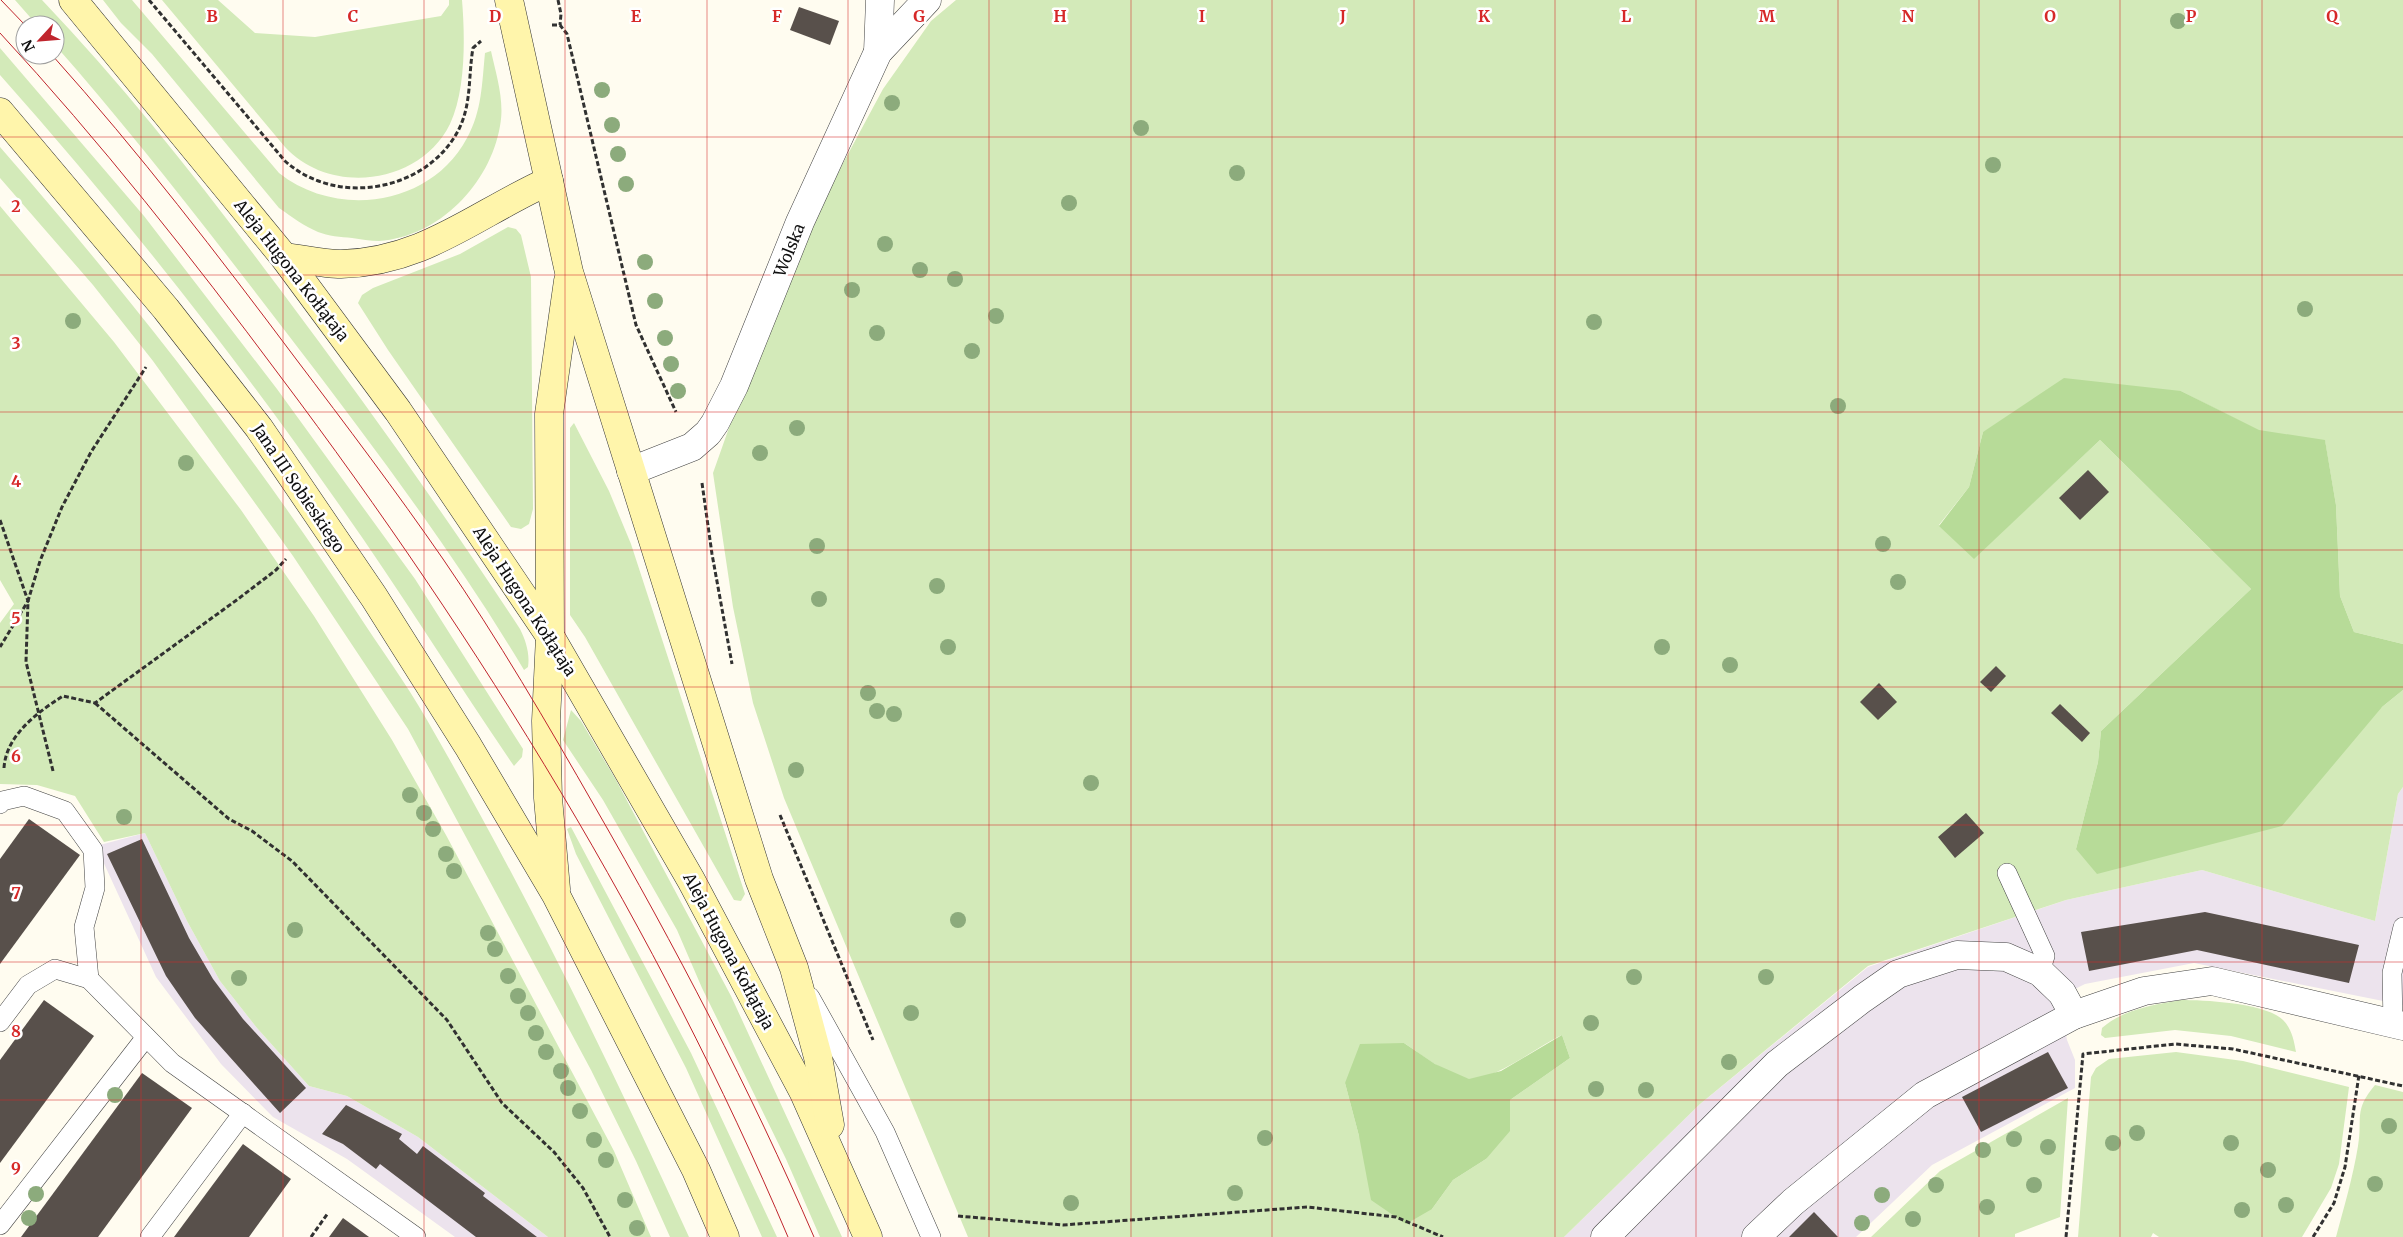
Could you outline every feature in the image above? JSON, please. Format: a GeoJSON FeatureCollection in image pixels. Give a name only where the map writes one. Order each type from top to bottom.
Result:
{"type":"FeatureCollection","features":[{"type":"Feature","properties":{"kind":"main road","name":"Aleja Hugona Kołłątaja"},"geometry":{"type":"LineString","coordinates":[[74,0],[284,257],[398,411],[550,636],[691,880],[804,1092],[868,1237]]}},
{"type":"Feature","properties":{"kind":"main road"},"geometry":{"type":"LineString","coordinates":[[508,0],[569,272],[759,879],[794,968],[818,1057],[838,1169]]}},
{"type":"Feature","properties":{"kind":"main road","name":"Jana III Sobieskiego"},"geometry":{"type":"LineString","coordinates":[[0,112],[166,309],[259,428],[374,597],[468,746],[556,895]]}},
{"type":"Feature","properties":{"kind":"main road"},"geometry":{"type":"LineString","coordinates":[[284,257],[341,264],[391,257],[432,244],[512,197],[549,180]]}},
{"type":"Feature","properties":{"kind":"main road"},"geometry":{"type":"LineString","coordinates":[[569,272],[549,414],[550,636],[546,721],[548,798],[556,895],[696,1170],[725,1237]]}},
{"type":"Feature","properties":{"kind":"street"},"geometry":{"type":"LineString","coordinates":[[878,52],[880,0]]}},
{"type":"Feature","properties":{"kind":"street","name":"Wolska"},"geometry":{"type":"LineString","coordinates":[[630,471],[692,447],[708,433],[715,423],[734,386],[800,222],[878,52],[926,0]]}},
{"type":"Feature","properties":{"kind":"street"},"geometry":{"type":"LineString","coordinates":[[1605,1237],[1777,1064],[1898,974],[1957,955],[2006,956],[2040,972],[2062,993],[2074,1015]]}},
{"type":"Feature","properties":{"kind":"street"},"geometry":{"type":"LineString","coordinates":[[1756,1237],[1793,1202],[1925,1095],[2074,1015],[2144,991],[2212,981],[2398,1025]]}},
{"type":"Feature","properties":{"kind":"lane"},"geometry":{"type":"LineString","coordinates":[[1,803],[24,796],[65,811],[93,850],[95,888],[84,927],[89,979]]}},
{"type":"Feature","properties":{"kind":"lane"},"geometry":{"type":"LineString","coordinates":[[2007,873],[2045,956],[2040,972]]}},
{"type":"Feature","properties":{"kind":"lane"},"geometry":{"type":"LineString","coordinates":[[2398,1025],[2392,973],[2403,928]]}},
{"type":"Feature","properties":{"kind":"lane"},"geometry":{"type":"LineString","coordinates":[[794,968],[885,1132],[931,1237]]}},
{"type":"Feature","properties":{"kind":"lane"},"geometry":{"type":"LineString","coordinates":[[0,1022],[28,985],[55,969],[89,979],[172,1063],[416,1237]]}},
{"type":"Feature","properties":{"kind":"lane"},"geometry":{"type":"LineString","coordinates":[[0,1225],[146,1037]]}},
{"type":"Feature","properties":{"kind":"lane"},"geometry":{"type":"LineString","coordinates":[[150,1237],[243,1113]]}},
{"type":"Feature","properties":{"kind":"path"},"geometry":{"type":"LineString","coordinates":[[149,0],[285,161],[305,176],[345,188],[371,188],[394,182],[416,172],[441,153],[458,131],[466,108],[471,84],[473,48],[479,42],[488,38]]}},
{"type":"Feature","properties":{"kind":"path"},"geometry":{"type":"LineString","coordinates":[[558,0],[561,14],[560,25],[567,34],[636,325],[680,419]]}},
{"type":"Feature","properties":{"kind":"path"},"geometry":{"type":"LineString","coordinates":[[546,26],[560,25]]}},
{"type":"Feature","properties":{"kind":"path"},"geometry":{"type":"LineString","coordinates":[[0,647],[28,601],[40,561],[62,507],[91,452],[146,367]]}},
{"type":"Feature","properties":{"kind":"path"},"geometry":{"type":"LineString","coordinates":[[701,477],[712,554],[734,672]]}},
{"type":"Feature","properties":{"kind":"path"},"geometry":{"type":"LineString","coordinates":[[0,520],[28,601],[26,662],[57,787],[53,807]]}},
{"type":"Feature","properties":{"kind":"path"},"geometry":{"type":"LineString","coordinates":[[95,703],[254,588],[286,559]]}},
{"type":"Feature","properties":{"kind":"path"},"geometry":{"type":"LineString","coordinates":[[1,803],[4,760],[16,737],[38,712],[63,696],[95,703],[229,819],[252,831],[292,860],[447,1020],[502,1103],[554,1152],[583,1188],[610,1237]]}},
{"type":"Feature","properties":{"kind":"path"},"geometry":{"type":"LineString","coordinates":[[777,808],[874,1041]]}},
{"type":"Feature","properties":{"kind":"path"},"geometry":{"type":"LineString","coordinates":[[2066,1237],[2083,1054],[2175,1044],[2233,1049],[2403,1086]]}},
{"type":"Feature","properties":{"kind":"path"},"geometry":{"type":"LineString","coordinates":[[2313,1237],[2334,1203],[2345,1167],[2359,1075]]}},
{"type":"Feature","properties":{"kind":"path"},"geometry":{"type":"LineString","coordinates":[[957,1216],[1063,1225],[1307,1207],[1396,1218],[1443,1237]]}},
{"type":"Feature","properties":{"kind":"shaded area"},"geometry":{"type":"Polygon","coordinates":[[[2403,787],[2403,1005],[2194,963],[2085,984],[2059,997],[2067,1040],[2075,1060],[2075,1088],[1932,1165],[1856,1237],[1564,1237],[1700,1104],[1868,967],[2066,900],[2202,870],[2375,921],[2398,794],[2403,787]]]}},
{"type":"Feature","properties":{"kind":"shaded area"},"geometry":{"type":"Polygon","coordinates":[[[145,833],[187,921],[220,981],[257,1028],[309,1086],[347,1096],[418,1137],[548,1237],[455,1237],[347,1159],[273,1117],[221,1064],[156,977],[96,846],[145,833]]]}},
{"type":"Feature","properties":{"kind":"green space"},"geometry":{"type":"Polygon","coordinates":[[[15,0],[42,0],[56,15],[28,15],[15,0]]]}},
{"type":"Feature","properties":{"kind":"green space"},"geometry":{"type":"Polygon","coordinates":[[[103,0],[132,0],[279,173],[302,187],[328,197],[354,200],[381,198],[407,191],[431,179],[451,161],[472,128],[481,97],[485,53],[491,51],[501,107],[500,126],[494,147],[485,168],[473,187],[458,204],[422,230],[401,237],[379,241],[318,232],[279,208],[152,54],[121,23],[103,0]]]}},
{"type":"Feature","properties":{"kind":"green space"},"geometry":{"type":"Polygon","coordinates":[[[162,0],[218,0],[255,33],[315,37],[441,16],[449,5],[449,0],[462,0],[464,46],[462,79],[450,124],[436,145],[418,160],[396,171],[373,177],[349,177],[326,173],[304,163],[285,147],[162,0]]]}},
{"type":"Feature","properties":{"kind":"green space"},"geometry":{"type":"Polygon","coordinates":[[[956,0],[2403,0],[2403,644],[2354,632],[2340,596],[2336,505],[2325,441],[2259,431],[2181,391],[1983,432],[1969,487],[1939,525],[1974,558],[2100,440],[2251,589],[2101,731],[2098,762],[2076,849],[2382,707],[2403,690],[2403,787],[2398,794],[2375,921],[2202,870],[2066,900],[1868,966],[1700,1104],[1564,1237],[968,1237],[784,798],[753,703],[733,607],[713,473],[736,408],[800,251],[841,167],[883,89],[931,21],[956,0]],[[1562,1035],[1502,1069],[1478,1079],[1468,1079],[1443,1069],[1404,1043],[1345,1083],[1359,1136],[1432,1209],[1453,1180],[1486,1159],[1510,1100],[1570,1058],[1562,1035]]]}},
{"type":"Feature","properties":{"kind":"green space"},"geometry":{"type":"Polygon","coordinates":[[[65,24],[105,69],[223,214],[372,415],[520,629],[528,652],[528,667],[524,670],[441,541],[381,458],[232,262],[65,57],[65,24]]]}},
{"type":"Feature","properties":{"kind":"green space"},"geometry":{"type":"Polygon","coordinates":[[[0,48],[144,216],[277,389],[415,579],[523,749],[522,757],[514,766],[356,529],[254,387],[130,228],[0,75],[0,48]]]}},
{"type":"Feature","properties":{"kind":"green space"},"geometry":{"type":"Polygon","coordinates":[[[0,147],[141,315],[230,431],[315,550],[410,693],[463,783],[531,911],[597,1040],[689,1237],[670,1237],[636,1161],[591,1070],[408,729],[293,556],[153,361],[93,285],[0,178],[0,147]]]}},
{"type":"Feature","properties":{"kind":"green space"},"geometry":{"type":"Polygon","coordinates":[[[0,206],[114,342],[241,510],[314,616],[392,740],[446,835],[614,1151],[651,1237],[548,1237],[418,1137],[347,1096],[309,1086],[257,1028],[220,981],[187,921],[145,833],[104,842],[75,796],[37,785],[0,784],[0,623],[14,604],[0,580],[0,206]]]}},
{"type":"Feature","properties":{"kind":"green space"},"geometry":{"type":"Polygon","coordinates":[[[508,227],[516,229],[521,235],[531,277],[533,509],[529,524],[521,529],[511,527],[388,350],[358,303],[362,295],[373,288],[460,254],[508,227]]]}},
{"type":"Feature","properties":{"kind":"green space"},"geometry":{"type":"Polygon","coordinates":[[[2064,378],[2181,391],[2259,430],[2325,440],[2336,505],[2340,596],[2354,632],[2403,644],[2403,690],[2382,707],[2282,826],[2097,874],[2076,849],[2098,762],[2101,731],[2251,589],[2100,440],[1974,559],[1939,526],[1969,487],[1983,432],[2064,378]]]}},
{"type":"Feature","properties":{"kind":"green space"},"geometry":{"type":"Polygon","coordinates":[[[574,423],[609,491],[631,544],[745,894],[741,901],[734,900],[585,637],[570,615],[570,428],[574,423]]]}},
{"type":"Feature","properties":{"kind":"green space"},"geometry":{"type":"Polygon","coordinates":[[[571,710],[581,721],[616,780],[731,996],[842,1237],[820,1237],[786,1159],[702,988],[677,930],[603,800],[563,740],[571,710]]]}},
{"type":"Feature","properties":{"kind":"green space"},"geometry":{"type":"Polygon","coordinates":[[[571,827],[691,1053],[777,1237],[762,1237],[686,1068],[576,854],[567,829],[571,827]]]}},
{"type":"Feature","properties":{"kind":"green space"},"geometry":{"type":"Polygon","coordinates":[[[2181,1000],[2249,1006],[2275,1014],[2289,1027],[2296,1052],[2231,1036],[2175,1030],[2105,1038],[2101,1035],[2102,1028],[2129,1012],[2181,1000]]]}},
{"type":"Feature","properties":{"kind":"green space"},"geometry":{"type":"Polygon","coordinates":[[[1562,1035],[1570,1058],[1510,1100],[1510,1131],[1486,1159],[1453,1180],[1432,1209],[1406,1224],[1371,1200],[1359,1136],[1345,1083],[1360,1044],[1404,1043],[1435,1064],[1469,1079],[1501,1071],[1562,1035]]]}},
{"type":"Feature","properties":{"kind":"green space"},"geometry":{"type":"Polygon","coordinates":[[[2176,1052],[2243,1061],[2349,1087],[2339,1164],[2331,1188],[2302,1237],[2159,1237],[2153,1233],[2151,1237],[2078,1237],[2091,1077],[2096,1068],[2109,1059],[2176,1052]]]}},
{"type":"Feature","properties":{"kind":"green space"},"geometry":{"type":"Polygon","coordinates":[[[2375,1085],[2403,1092],[2403,1237],[2336,1237],[2356,1158],[2361,1108],[2375,1085]]]}},
{"type":"Feature","properties":{"kind":"green space"},"geometry":{"type":"Polygon","coordinates":[[[2068,1098],[2060,1217],[2015,1234],[2015,1237],[1871,1237],[1940,1171],[2068,1098]]]}},
{"type":"Feature","properties":{"kind":"building"},"geometry":{"type":"Polygon","coordinates":[[[799,7],[839,21],[830,45],[790,30],[799,7]]]}},
{"type":"Feature","properties":{"kind":"building"},"geometry":{"type":"Polygon","coordinates":[[[2088,470],[2109,492],[2080,520],[2059,498],[2088,470]]]}},
{"type":"Feature","properties":{"kind":"building"},"geometry":{"type":"Polygon","coordinates":[[[1996,666],[2006,676],[1991,692],[1980,682],[1996,666]]]}},
{"type":"Feature","properties":{"kind":"building"},"geometry":{"type":"Polygon","coordinates":[[[1879,683],[1897,702],[1878,720],[1860,702],[1879,683]]]}},
{"type":"Feature","properties":{"kind":"building"},"geometry":{"type":"Polygon","coordinates":[[[2060,704],[2090,733],[2082,742],[2051,713],[2060,704]]]}},
{"type":"Feature","properties":{"kind":"building"},"geometry":{"type":"Polygon","coordinates":[[[1966,813],[1984,833],[1955,858],[1938,837],[1966,813]]]}},
{"type":"Feature","properties":{"kind":"building"},"geometry":{"type":"Polygon","coordinates":[[[29,819],[80,855],[0,964],[0,859],[29,819]]]}},
{"type":"Feature","properties":{"kind":"building"},"geometry":{"type":"Polygon","coordinates":[[[142,839],[189,938],[213,979],[243,1019],[306,1088],[280,1113],[195,1018],[166,976],[107,854],[142,839]]]}},
{"type":"Feature","properties":{"kind":"building"},"geometry":{"type":"Polygon","coordinates":[[[2205,912],[2359,945],[2349,983],[2197,950],[2089,971],[2081,932],[2205,912]]]}},
{"type":"Feature","properties":{"kind":"building"},"geometry":{"type":"Polygon","coordinates":[[[44,1000],[94,1036],[0,1163],[0,1060],[44,1000]]]}},
{"type":"Feature","properties":{"kind":"building"},"geometry":{"type":"Polygon","coordinates":[[[2048,1052],[2068,1088],[1981,1132],[1962,1097],[2048,1052]]]}},
{"type":"Feature","properties":{"kind":"building"},"geometry":{"type":"Polygon","coordinates":[[[142,1073],[192,1108],[98,1237],[21,1237],[142,1073]]]}},
{"type":"Feature","properties":{"kind":"building"},"geometry":{"type":"Polygon","coordinates":[[[346,1105],[402,1134],[399,1139],[417,1154],[423,1146],[485,1193],[483,1196],[537,1237],[476,1237],[380,1164],[376,1169],[343,1144],[322,1134],[346,1105]]]}},
{"type":"Feature","properties":{"kind":"building"},"geometry":{"type":"Polygon","coordinates":[[[243,1144],[291,1179],[249,1237],[174,1237],[243,1144]]]}},
{"type":"Feature","properties":{"kind":"building"},"geometry":{"type":"Polygon","coordinates":[[[1814,1212],[1838,1237],[1789,1237],[1814,1212]]]}},
{"type":"Feature","properties":{"kind":"building"},"geometry":{"type":"Polygon","coordinates":[[[343,1218],[369,1237],[329,1237],[343,1218]]]}},
{"type":"Feature","properties":{"kind":"tram line"},"geometry":{"type":"LineString","coordinates":[[1,0],[15,15]]}},
{"type":"Feature","properties":{"kind":"tram line"},"geometry":{"type":"LineString","coordinates":[[0,33],[109,158],[247,332],[354,477],[426,580],[495,685],[560,791],[623,900],[682,1010],[737,1123],[788,1237]]}},
{"type":"Feature","properties":{"kind":"tram line"},"geometry":{"type":"LineString","coordinates":[[61,65],[147,166],[237,281],[389,483],[443,559],[483,620],[577,776],[683,965],[738,1073],[814,1237]]}}]}
